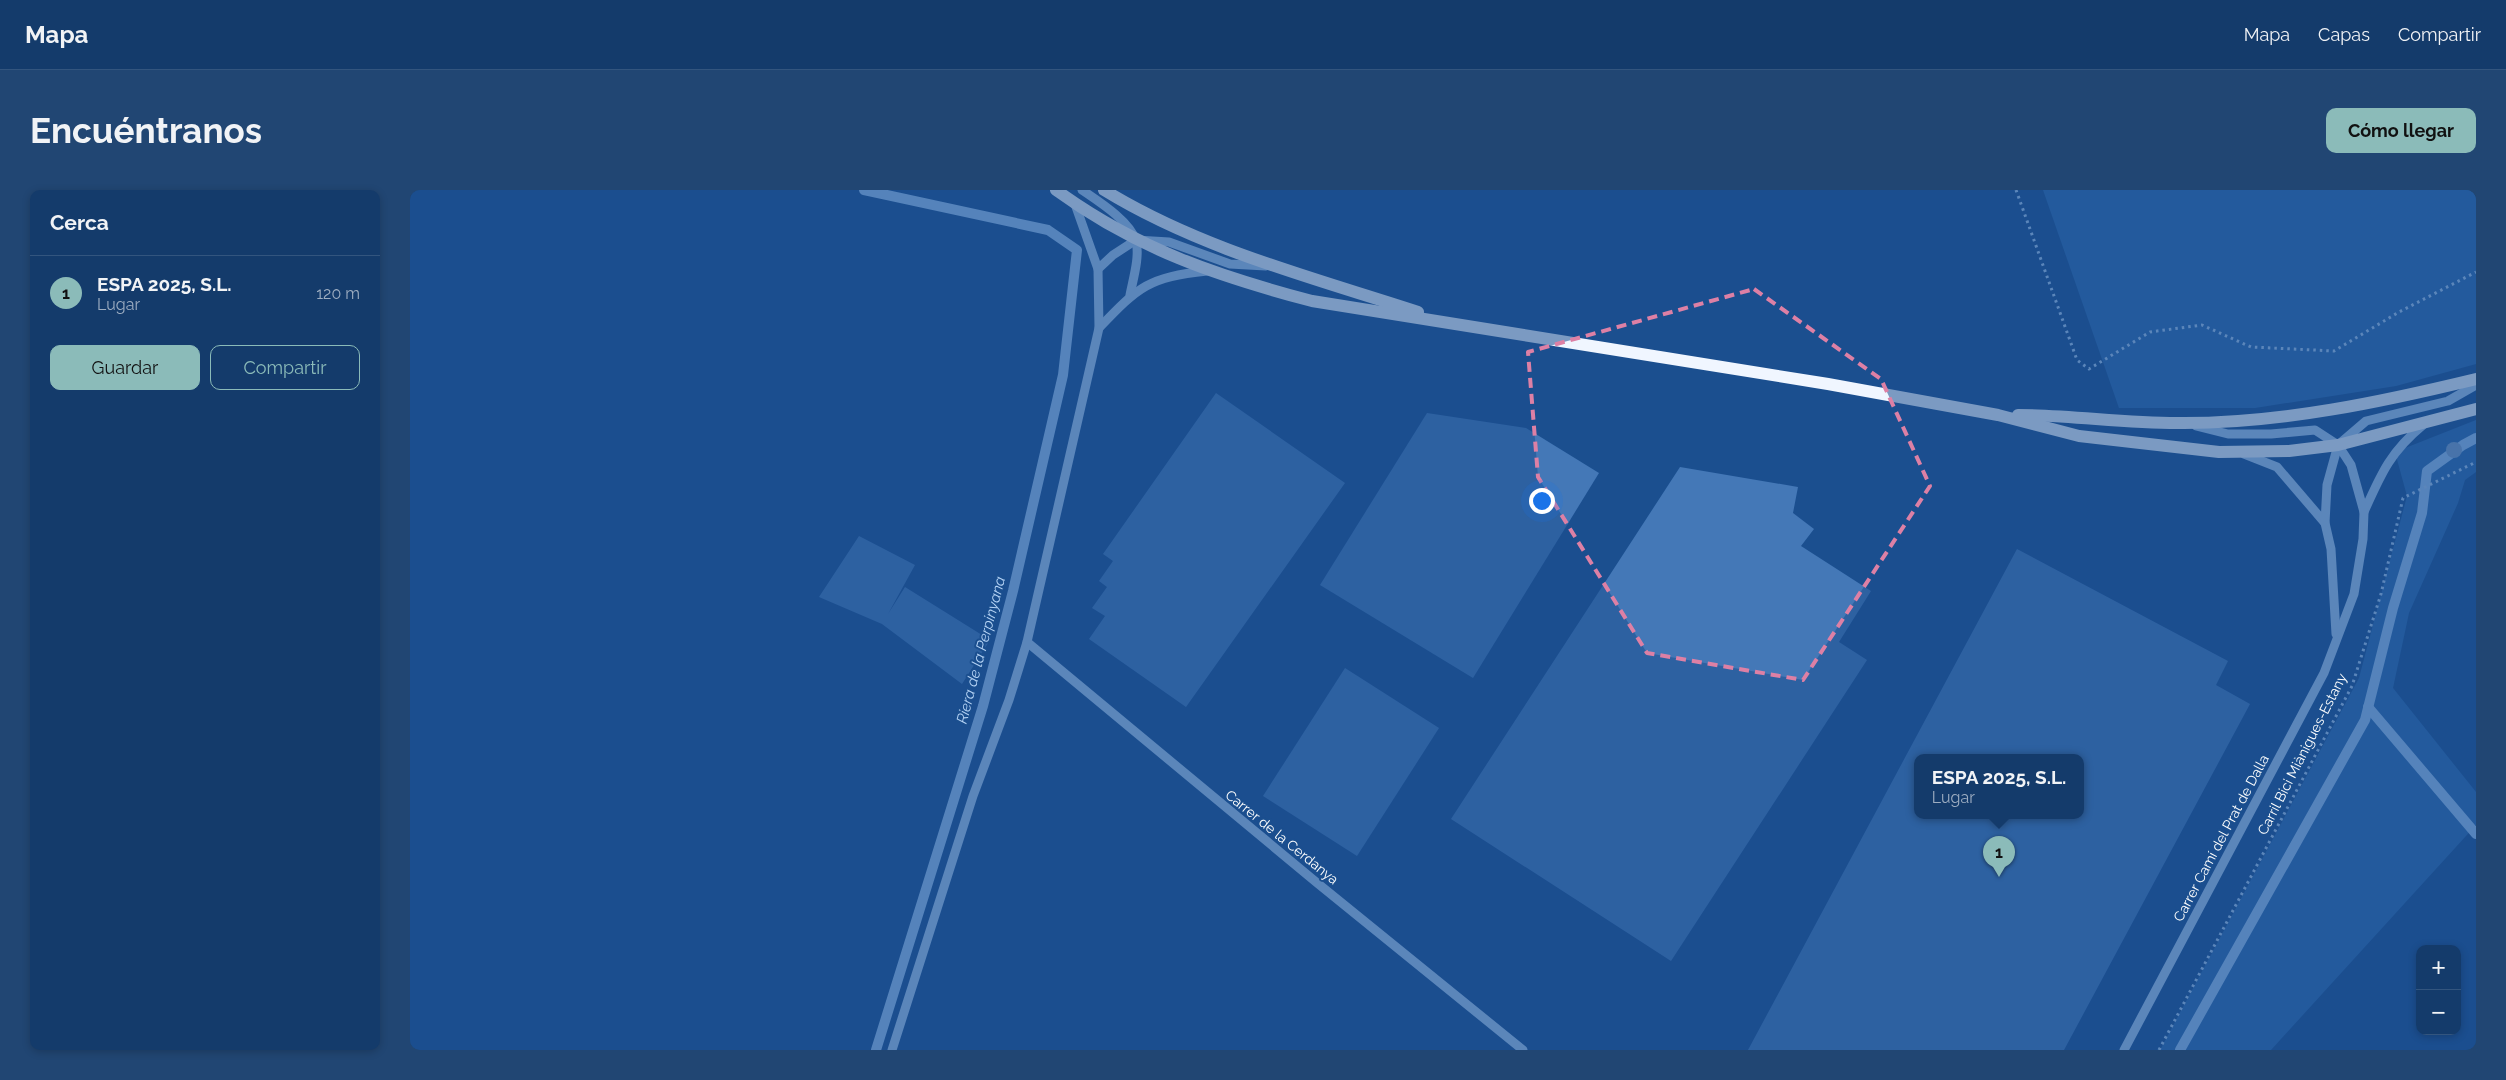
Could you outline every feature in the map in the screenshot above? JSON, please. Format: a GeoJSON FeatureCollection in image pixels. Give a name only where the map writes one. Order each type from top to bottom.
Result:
{"type":"FeatureCollection","features":[{"type":"Feature","properties":{"kind":"main road"},"geometry":{"type":"LineString","coordinates":[[1056,190],[1075,204],[1136,240],[1242,283],[1312,300],[1380,313],[1444,320],[1615,351],[1828,384],[1998,415],[2079,436],[2218,452],[2289,451],[2338,445],[2476,409]]}},
{"type":"Feature","properties":{"kind":"main road"},"geometry":{"type":"LineString","coordinates":[[1104,190],[1141,213],[1174,228],[1277,267],[1444,320]]}},
{"type":"Feature","properties":{"kind":"main road"},"geometry":{"type":"LineString","coordinates":[[1998,415],[2053,415],[2121,422],[2186,424],[2258,420],[2340,408],[2476,379]]}},
{"type":"Feature","properties":{"kind":"street"},"geometry":{"type":"LineString","coordinates":[[1082,190],[1115,212],[1136,240],[1136,260],[1130,295]]}},
{"type":"Feature","properties":{"kind":"street"},"geometry":{"type":"LineString","coordinates":[[892,1050],[967,814],[1009,700],[1027,642],[1099,328],[1098,269],[1075,204]]}},
{"type":"Feature","properties":{"kind":"street"},"geometry":{"type":"LineString","coordinates":[[1098,269],[1113,254],[1136,240],[1169,242],[1230,264],[1277,267]]}},
{"type":"Feature","properties":{"kind":"street"},"geometry":{"type":"LineString","coordinates":[[1099,328],[1130,295],[1156,280],[1179,274],[1210,271]]}},
{"type":"Feature","properties":{"kind":"street"},"geometry":{"type":"LineString","coordinates":[[2337,637],[2332,549],[2325,523],[2328,485],[2338,445],[2366,421],[2448,401],[2476,385]]}},
{"type":"Feature","properties":{"kind":"street"},"geometry":{"type":"LineString","coordinates":[[2364,512],[2385,465],[2402,442],[2426,423]]}},
{"type":"Feature","properties":{"kind":"street"},"geometry":{"type":"LineString","coordinates":[[2186,424],[2228,434],[2271,434],[2314,430],[2338,445],[2351,465],[2364,512]]}},
{"type":"Feature","properties":{"kind":"street"},"geometry":{"type":"LineString","coordinates":[[2239,452],[2278,467],[2325,523]]}},
{"type":"Feature","properties":{"kind":"street","name":"Carrer Camí del Prat de Dalla"},"geometry":{"type":"LineString","coordinates":[[2124,1050],[2324,673],[2354,594],[2363,539],[2364,512]]}},
{"type":"Feature","properties":{"kind":"street","name":"Carrer de la Cerdanya"},"geometry":{"type":"LineString","coordinates":[[1027,642],[1300,870],[1523,1050]]}},
{"type":"Feature","properties":{"kind":"path"},"geometry":{"type":"LineString","coordinates":[[2016,190],[2077,360],[2089,369],[2150,332],[2202,326],[2251,347],[2334,352],[2399,312],[2476,272]]}},
{"type":"Feature","properties":{"kind":"path","name":"Carril Bici Miànigues-Estany"},"geometry":{"type":"LineString","coordinates":[[2159,1050],[2352,686],[2382,594],[2403,498],[2476,462]]}},
{"type":"Feature","properties":{"kind":"highlighted area"},"geometry":{"type":"Polygon","coordinates":[[[1754,289],[1881,379],[1930,486],[1803,680],[1647,653],[1538,477],[1528,352],[1754,289]]]}},
{"type":"Feature","properties":{"kind":"shaded area"},"geometry":{"type":"Polygon","coordinates":[[[2043,190],[2476,190],[2476,364],[2396,386],[2255,408],[2119,408],[2043,190]]]}},
{"type":"Feature","properties":{"kind":"shaded area"},"geometry":{"type":"Polygon","coordinates":[[[2476,420],[2476,472],[2465,480],[2458,503],[2409,613],[2393,688],[2476,792],[2476,825],[2271,1050],[2160,1050],[2359,678],[2407,496],[2395,452],[2476,420]]]}},
{"type":"Feature","properties":{"kind":"building"},"geometry":{"type":"Polygon","coordinates":[[[1216,393],[1345,483],[1186,707],[1089,639],[1105,616],[1092,608],[1107,587],[1099,581],[1113,561],[1103,554],[1216,393]]]}},
{"type":"Feature","properties":{"kind":"building"},"geometry":{"type":"Polygon","coordinates":[[[1427,413],[1526,428],[1599,473],[1473,678],[1320,585],[1427,413]]]}},
{"type":"Feature","properties":{"kind":"building"},"geometry":{"type":"Polygon","coordinates":[[[1680,467],[1798,487],[1793,513],[1814,529],[1801,546],[1871,591],[1839,642],[1867,660],[1671,961],[1451,819],[1680,467]]]}},
{"type":"Feature","properties":{"kind":"building"},"geometry":{"type":"Polygon","coordinates":[[[859,536],[915,565],[888,614],[905,587],[990,640],[962,684],[882,624],[819,597],[859,536]]]}},
{"type":"Feature","properties":{"kind":"building"},"geometry":{"type":"Polygon","coordinates":[[[2017,549],[2228,661],[2216,685],[2250,704],[2064,1050],[1748,1050],[2017,549]]]}},
{"type":"Feature","properties":{"kind":"building"},"geometry":{"type":"Polygon","coordinates":[[[1345,668],[1439,728],[1357,856],[1263,796],[1345,668]]]}},
{"type":"Feature","properties":{"kind":"waterway","name":"Riera de la Perpinyana"},"geometry":{"type":"LineString","coordinates":[[864,190],[1048,230],[1077,250],[1063,375],[1013,591],[983,706],[876,1050]]}},
{"type":"Feature","properties":{"kind":"waterway"},"geometry":{"type":"LineString","coordinates":[[2180,1050],[2365,720],[2393,608],[2422,513],[2427,471],[2476,438]]}},
{"type":"Feature","properties":{"kind":"waterway"},"geometry":{"type":"LineString","coordinates":[[2368,707],[2476,834]]}},
{"type":"Feature","properties":{"kind":"place","name":"ESPA 2025, S.L."},"geometry":{"type":"Point","coordinates":[1999,877]}}]}
